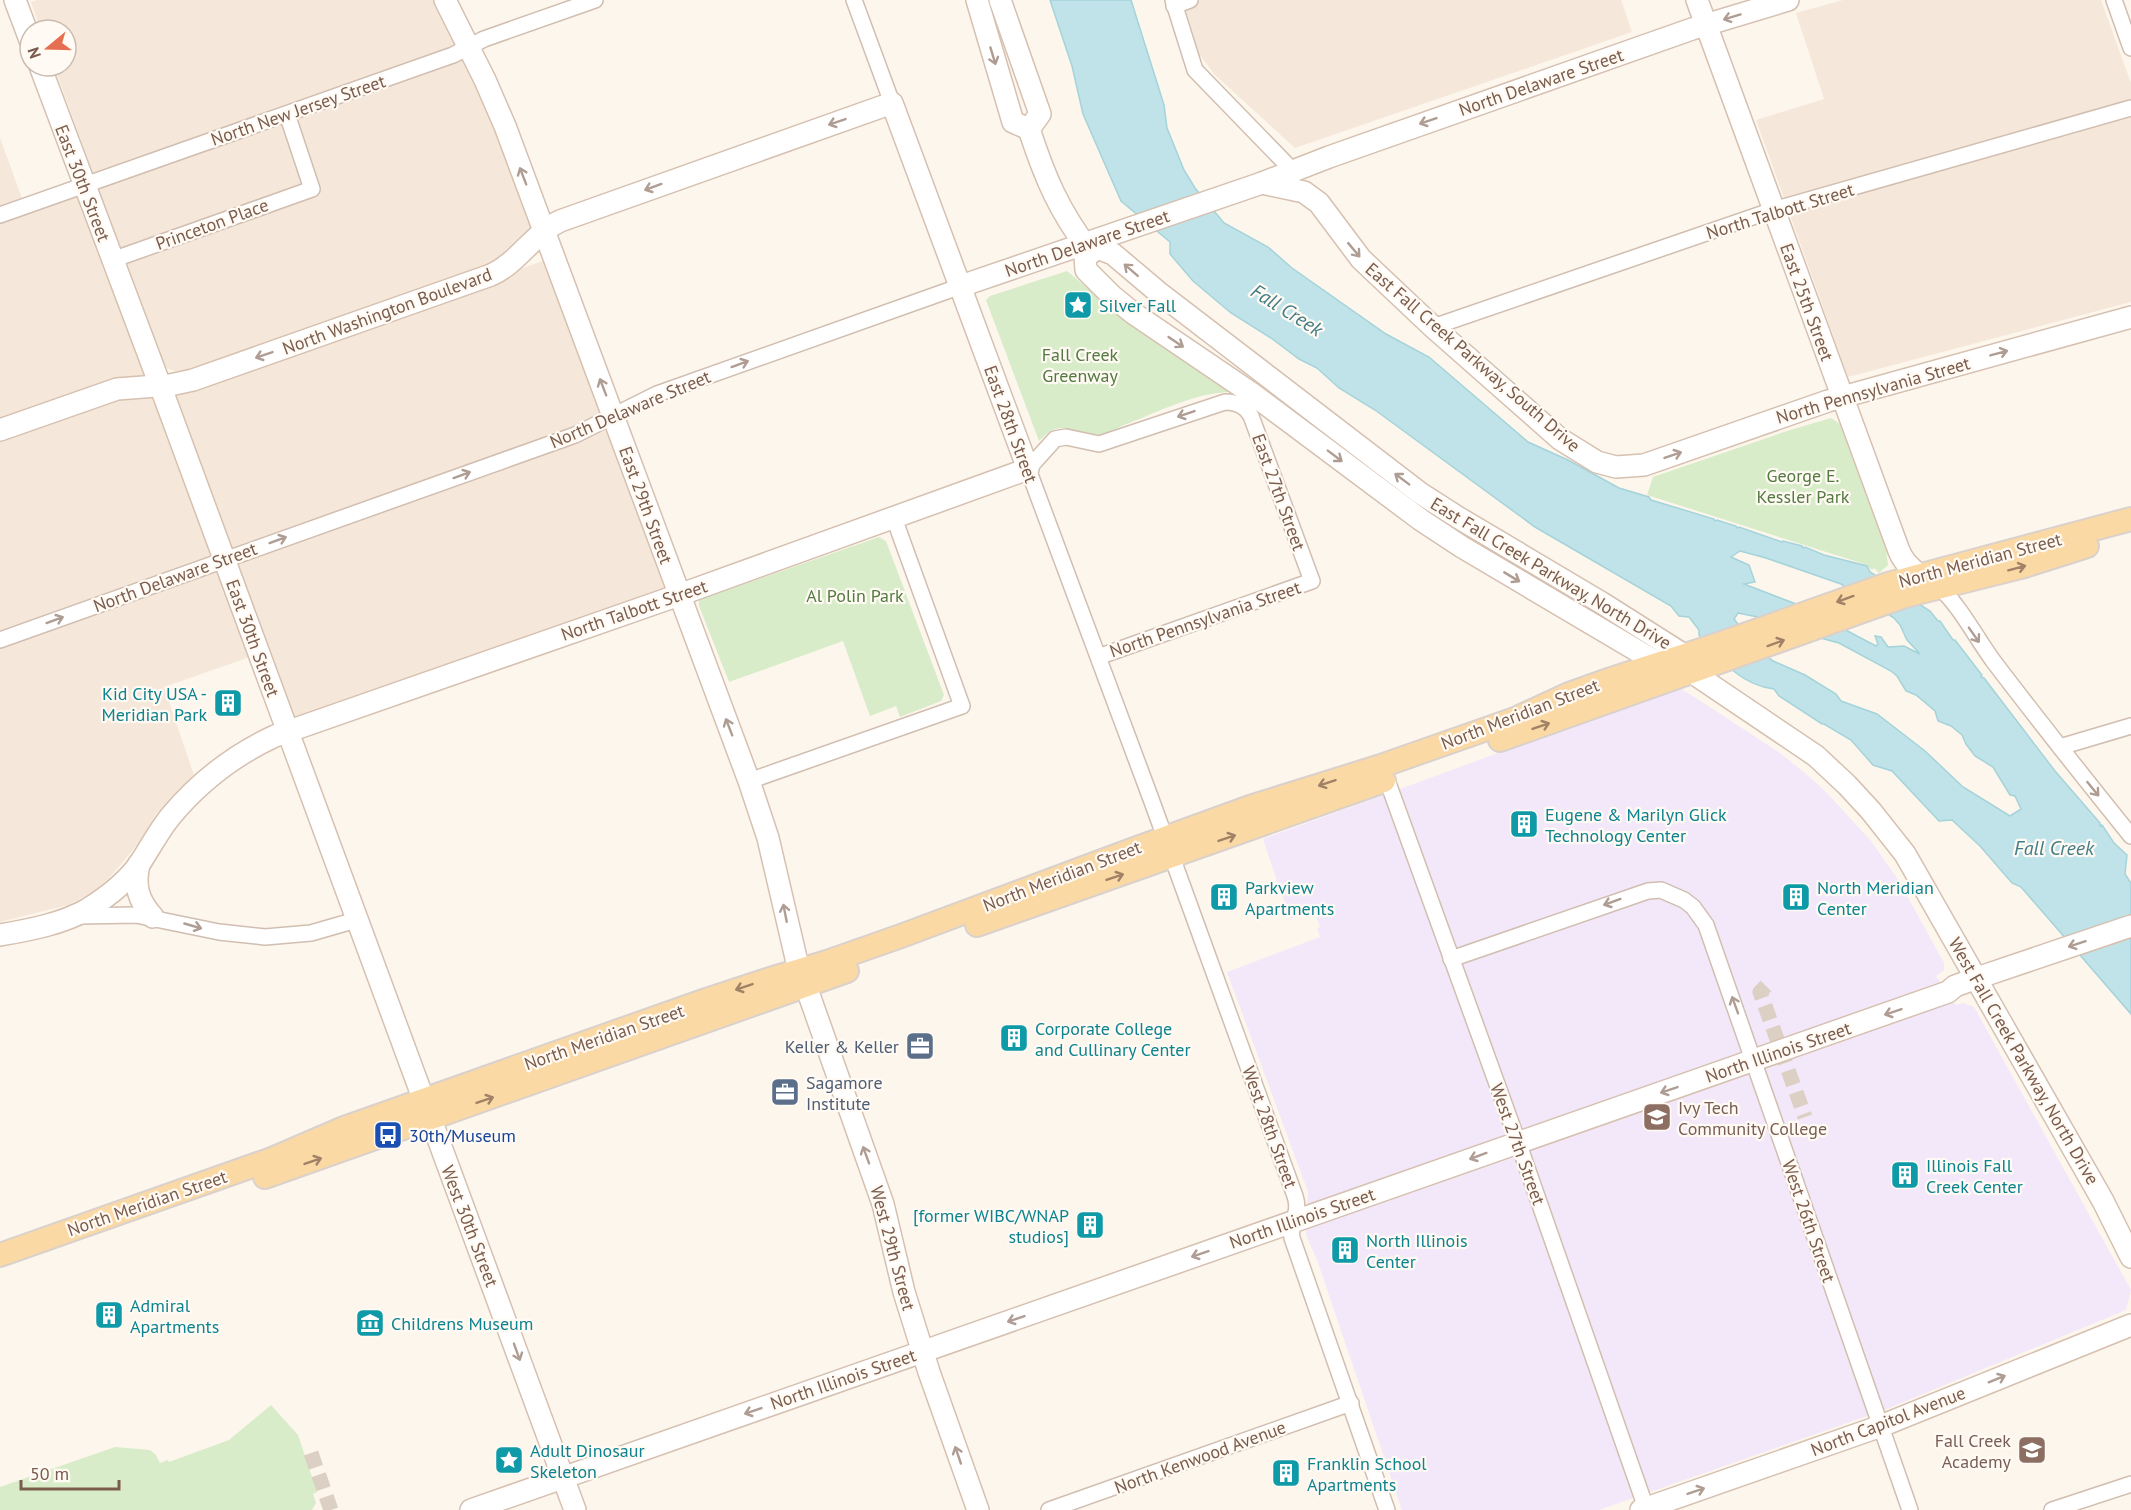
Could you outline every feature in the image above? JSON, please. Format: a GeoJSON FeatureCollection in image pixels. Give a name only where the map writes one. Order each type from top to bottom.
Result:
{"type":"FeatureCollection","features":[{"type":"Feature","properties":{"kind":"main road"},"geometry":{"type":"LineString","coordinates":[[0,2],[6,0]]}},
{"type":"Feature","properties":{"kind":"main road"},"geometry":{"type":"LineString","coordinates":[[15,0],[22,18]]}},
{"type":"Feature","properties":{"kind":"main road","name":"East 29th Street"},"geometry":{"type":"LineString","coordinates":[[445,0],[497,106],[749,781],[768,838],[788,929],[803,978]]}},
{"type":"Feature","properties":{"kind":"main road"},"geometry":{"type":"LineString","coordinates":[[977,0],[1013,122],[1029,129],[1050,189],[1066,219],[1084,243]]}},
{"type":"Feature","properties":{"kind":"main road"},"geometry":{"type":"LineString","coordinates":[[1000,0],[1040,114],[1029,129]]}},
{"type":"Feature","properties":{"kind":"main road","name":"East 25th Street"},"geometry":{"type":"LineString","coordinates":[[1697,0],[1902,558],[1920,576],[1940,588]]}},
{"type":"Feature","properties":{"kind":"main road","name":"North Delaware Street"},"geometry":{"type":"LineString","coordinates":[[961,286],[1258,185],[1329,157],[1706,25],[1788,0]]}},
{"type":"Feature","properties":{"kind":"main road","name":"East 30th Street"},"geometry":{"type":"LineString","coordinates":[[44,78],[160,385],[426,1110]]}},
{"type":"Feature","properties":{"kind":"main road","name":"North Washington Boulevard"},"geometry":{"type":"LineString","coordinates":[[0,430],[117,389],[193,380],[494,273],[511,262],[544,231],[564,219],[892,103]]}},
{"type":"Feature","properties":{"kind":"main road","name":"East 28th Street"},"geometry":{"type":"LineString","coordinates":[[892,103],[1028,469]]}},
{"type":"Feature","properties":{"kind":"main road"},"geometry":{"type":"LineString","coordinates":[[1319,203],[1313,186],[1317,175],[1329,157]]}},
{"type":"Feature","properties":{"kind":"main road"},"geometry":{"type":"LineString","coordinates":[[1258,185],[1304,192],[1319,203]]}},
{"type":"Feature","properties":{"kind":"main road","name":"East Fall Creek Parkway, South Drive"},"geometry":{"type":"LineString","coordinates":[[1319,203],[1361,259],[1433,327],[1560,438],[1590,459],[1616,467]]}},
{"type":"Feature","properties":{"kind":"main road","name":"East Fall Creek Parkway, North Drive"},"geometry":{"type":"LineString","coordinates":[[1658,663],[1420,520],[1251,393],[1133,313],[1086,270],[1084,243],[1113,254],[1140,278],[1441,507],[1693,659]]}},
{"type":"Feature","properties":{"kind":"main road","name":"North Pennsylvania Street"},"geometry":{"type":"LineString","coordinates":[[1616,467],[1644,465],[1842,397],[2131,317]]}},
{"type":"Feature","properties":{"kind":"main road","name":"North Talbott Street"},"geometry":{"type":"LineString","coordinates":[[73,916],[109,894],[139,864],[170,818],[203,782],[243,753],[287,731],[679,595],[1028,469]]}},
{"type":"Feature","properties":{"kind":"main road","name":"North Meridian Street"},"geometry":{"type":"LineString","coordinates":[[1168,848],[1250,807],[1381,766],[1515,719],[1569,694],[1658,663],[1693,659],[1720,662],[1897,590],[1920,576],[2131,519]]}},
{"type":"Feature","properties":{"kind":"main road","name":"North Meridian Street"},"geometry":{"type":"LineString","coordinates":[[0,1271],[426,1110],[1168,848],[1387,780],[1693,659],[1897,590],[1940,588],[2021,567],[2131,534]]}},
{"type":"Feature","properties":{"kind":"main road","name":"West Fall Creek Parkway, North Drive"},"geometry":{"type":"LineString","coordinates":[[1693,659],[1816,756],[1853,791],[1905,854],[2103,1201],[2131,1257]]}},
{"type":"Feature","properties":{"kind":"main road"},"geometry":{"type":"LineString","coordinates":[[139,864],[136,882],[139,897],[153,917]]}},
{"type":"Feature","properties":{"kind":"main road"},"geometry":{"type":"LineString","coordinates":[[0,935],[73,916]]}},
{"type":"Feature","properties":{"kind":"main road","name":"North Illinois Street"},"geometry":{"type":"LineString","coordinates":[[471,1510],[1948,992],[1954,986],[2131,926]]}},
{"type":"Feature","properties":{"kind":"main road","name":"West 29th Street"},"geometry":{"type":"LineString","coordinates":[[803,978],[883,1204],[904,1292],[978,1510]]}},
{"type":"Feature","properties":{"kind":"main road","name":"North Meridian Street"},"geometry":{"type":"LineString","coordinates":[[0,1255],[261,1163],[344,1128],[426,1110]]}},
{"type":"Feature","properties":{"kind":"main road","name":"West 30th Street"},"geometry":{"type":"LineString","coordinates":[[426,1110],[575,1510]]}},
{"type":"Feature","properties":{"kind":"main road","name":"West Fall Creek Parkway, North Drive"},"geometry":{"type":"LineString","coordinates":[[2103,1201],[2131,1240]]}},
{"type":"Feature","properties":{"kind":"main road","name":"North Capitol Avenue"},"geometry":{"type":"LineString","coordinates":[[1644,1509],[1881,1426],[2131,1325]]}},
{"type":"Feature","properties":{"kind":"street","name":"North New Jersey Street"},"geometry":{"type":"LineString","coordinates":[[0,215],[453,55],[484,39],[595,0]]}},
{"type":"Feature","properties":{"kind":"street","name":"East 28th Street"},"geometry":{"type":"LineString","coordinates":[[854,0],[892,103]]}},
{"type":"Feature","properties":{"kind":"street"},"geometry":{"type":"LineString","coordinates":[[1190,0],[1173,3],[1195,70],[1293,171]]}},
{"type":"Feature","properties":{"kind":"street"},"geometry":{"type":"LineString","coordinates":[[2114,0],[2131,48]]}},
{"type":"Feature","properties":{"kind":"street","name":"North Talbott Street"},"geometry":{"type":"LineString","coordinates":[[1433,327],[1773,210],[2131,108]]}},
{"type":"Feature","properties":{"kind":"street","name":"Princeton Place"},"geometry":{"type":"LineString","coordinates":[[112,260],[312,189],[287,114]]}},
{"type":"Feature","properties":{"kind":"street","name":"North Delaware Street"},"geometry":{"type":"LineString","coordinates":[[0,640],[576,435],[657,394],[961,286]]}},
{"type":"Feature","properties":{"kind":"street","name":"North Talbott Street"},"geometry":{"type":"LineString","coordinates":[[1028,469],[1055,438],[1066,436],[1099,444],[1225,402],[1235,402],[1242,406]]}},
{"type":"Feature","properties":{"kind":"street","name":"East 27th Street"},"geometry":{"type":"LineString","coordinates":[[1242,406],[1251,416],[1312,581]]}},
{"type":"Feature","properties":{"kind":"street","name":"East 28th Street"},"geometry":{"type":"LineString","coordinates":[[1028,469],[1168,848]]}},
{"type":"Feature","properties":{"kind":"street"},"geometry":{"type":"LineString","coordinates":[[749,781],[962,706],[894,518]]}},
{"type":"Feature","properties":{"kind":"street","name":"North Pennsylvania Street"},"geometry":{"type":"LineString","coordinates":[[1098,657],[1312,581]]}},
{"type":"Feature","properties":{"kind":"street"},"geometry":{"type":"LineString","coordinates":[[1940,588],[1948,595],[1976,638],[2131,836]]}},
{"type":"Feature","properties":{"kind":"street"},"geometry":{"type":"LineString","coordinates":[[2060,747],[2131,726]]}},
{"type":"Feature","properties":{"kind":"street","name":"West 27th Street"},"geometry":{"type":"LineString","coordinates":[[1387,780],[1518,1142],[1644,1509]]}},
{"type":"Feature","properties":{"kind":"street","name":"West 28th Street"},"geometry":{"type":"LineString","coordinates":[[1168,848],[1298,1205],[1292,1238],[1388,1510]]}},
{"type":"Feature","properties":{"kind":"street","name":"West 26th Street"},"geometry":{"type":"LineString","coordinates":[[1451,959],[1648,891],[1661,890],[1672,893],[1694,907],[1706,925],[1755,1060],[1910,1510]]}},
{"type":"Feature","properties":{"kind":"street"},"geometry":{"type":"LineString","coordinates":[[73,916],[119,914],[153,917],[219,932],[265,936],[311,933],[356,921]]}},
{"type":"Feature","properties":{"kind":"street","name":"North Kenwood Avenue"},"geometry":{"type":"LineString","coordinates":[[1049,1510],[1351,1403]]}},
{"type":"Feature","properties":{"kind":"street"},"geometry":{"type":"LineString","coordinates":[[2052,1510],[2131,1484]]}},
{"type":"Feature","properties":{"kind":"shaded area"},"geometry":{"type":"Polygon","coordinates":[[[37,0],[435,0],[494,120],[533,226],[530,234],[499,263],[193,371],[175,371],[163,367],[58,78],[78,78],[78,18],[37,18],[31,2],[37,0]]]}},
{"type":"Feature","properties":{"kind":"shaded area"},"geometry":{"type":"Polygon","coordinates":[[[1183,0],[1621,0],[1632,32],[1295,148],[1215,75],[1199,54],[1183,0]]]}},
{"type":"Feature","properties":{"kind":"shaded area"},"geometry":{"type":"Polygon","coordinates":[[[1843,0],[2101,0],[2131,83],[2131,302],[1848,377],[1756,120],[1824,99],[1796,13],[1843,0]]]}},
{"type":"Feature","properties":{"kind":"shaded area"},"geometry":{"type":"Polygon","coordinates":[[[0,138],[23,201],[76,192],[250,657],[164,687],[194,775],[156,814],[139,843],[109,878],[93,892],[68,905],[0,922],[0,138]]]}},
{"type":"Feature","properties":{"kind":"shaded area"},"geometry":{"type":"Polygon","coordinates":[[[545,260],[667,588],[292,721],[173,395],[545,260]]]}},
{"type":"Feature","properties":{"kind":"shaded area","name":"Ivy Tech Community College"},"geometry":{"type":"Polygon","coordinates":[[[1676,688],[1696,698],[1780,753],[1826,792],[1871,841],[1899,881],[1944,963],[1944,970],[1936,976],[1956,1005],[1963,1003],[1974,1007],[2131,1290],[2126,1310],[1887,1409],[1599,1510],[1402,1510],[1317,1260],[1306,1235],[1308,1192],[1227,972],[1320,937],[1317,928],[1320,927],[1314,911],[1290,919],[1263,839],[1676,688]]]}},
{"type":"Feature","properties":{"kind":"green space","name":"Fall Creek Greenway"},"geometry":{"type":"Polygon","coordinates":[[[1067,271],[1117,313],[1233,392],[1191,399],[1098,436],[1082,435],[1063,428],[1048,433],[1039,441],[986,300],[990,296],[1067,271]]]}},
{"type":"Feature","properties":{"kind":"green space","name":"George E. Kessler Park"},"geometry":{"type":"Polygon","coordinates":[[[1831,418],[1840,424],[1886,550],[1888,565],[1879,573],[1864,564],[1647,495],[1653,477],[1831,418]]]}},
{"type":"Feature","properties":{"kind":"green space","name":"Al Polin Park"},"geometry":{"type":"Polygon","coordinates":[[[879,537],[886,541],[944,695],[941,701],[900,717],[896,706],[870,716],[843,641],[729,682],[699,606],[699,600],[879,537]]]}},
{"type":"Feature","properties":{"kind":"green space"},"geometry":{"type":"Polygon","coordinates":[[[271,1405],[298,1435],[317,1492],[313,1494],[316,1503],[312,1510],[0,1510],[0,1487],[115,1447],[150,1450],[160,1463],[168,1460],[169,1462],[229,1440],[271,1405]]]}},
{"type":"Feature","properties":{"kind":"water","name":"Fall Creek"},"geometry":{"type":"Polygon","coordinates":[[[1050,0],[1131,0],[1164,105],[1167,128],[1184,170],[1195,188],[1224,223],[1268,247],[1292,268],[1386,334],[1429,357],[1528,442],[1568,460],[1619,488],[1649,497],[1651,500],[1782,542],[1802,546],[1824,555],[1867,566],[1870,572],[1930,611],[1955,640],[2055,771],[2100,823],[2100,826],[2102,825],[2114,843],[2127,855],[2125,874],[2131,883],[2131,1014],[2021,887],[2012,883],[1980,846],[1952,820],[1939,821],[1892,771],[1873,765],[1851,740],[1779,696],[1774,689],[1762,687],[1732,670],[1699,635],[1699,630],[1689,617],[1679,616],[1671,606],[1535,527],[1375,410],[1339,388],[1317,368],[1299,359],[1231,313],[1193,281],[1170,254],[1170,242],[1121,201],[1083,114],[1072,66],[1050,0]],[[1740,551],[1731,557],[1749,565],[1755,582],[1744,584],[1796,604],[1876,646],[1878,644],[1875,636],[1881,637],[1888,647],[1904,646],[1920,654],[1907,640],[1894,618],[1841,584],[1740,551]],[[1738,613],[1734,619],[1757,648],[1773,661],[1805,675],[1836,694],[1841,701],[1877,714],[1925,751],[1963,787],[2010,816],[2021,809],[2015,796],[2010,795],[1993,767],[1975,756],[1962,735],[1951,726],[1938,721],[1935,711],[1916,695],[1906,691],[1891,671],[1839,643],[1802,633],[1778,621],[1738,613]]]}},
{"type":"Feature","properties":{"kind":"tunnel"},"geometry":{"type":"LineString","coordinates":[[1766,986],[1760,992],[1805,1117]]}},
{"type":"Feature","properties":{"kind":"tunnel"},"geometry":{"type":"LineString","coordinates":[[311,1453],[331,1510]]}},
{"type":"Feature","properties":{"kind":"place","name":"Silver Fall"},"geometry":{"type":"Point","coordinates":[1078,305]}},
{"type":"Feature","properties":{"kind":"place","name":"Kid City USA - Meridian Park"},"geometry":{"type":"Point","coordinates":[228,703]}},
{"type":"Feature","properties":{"kind":"place","name":"Eugene & Marilyn Glick Technology Center"},"geometry":{"type":"Point","coordinates":[1524,824]}},
{"type":"Feature","properties":{"kind":"place","name":"Parkview Apartments"},"geometry":{"type":"Point","coordinates":[1224,897]}},
{"type":"Feature","properties":{"kind":"place","name":"North Meridian Center"},"geometry":{"type":"Point","coordinates":[1796,897]}},
{"type":"Feature","properties":{"kind":"place","name":"Corporate College and Cullinary Center"},"geometry":{"type":"Point","coordinates":[1014,1038]}},
{"type":"Feature","properties":{"kind":"place","name":"Keller & Keller"},"geometry":{"type":"Point","coordinates":[920,1046]}},
{"type":"Feature","properties":{"kind":"place","name":"Sagamore Institute"},"geometry":{"type":"Point","coordinates":[785,1092]}},
{"type":"Feature","properties":{"kind":"place","name":"Ivy Tech Community College"},"geometry":{"type":"Point","coordinates":[1657,1117]}},
{"type":"Feature","properties":{"kind":"place","name":"30th/Museum"},"geometry":{"type":"Point","coordinates":[388,1135]}},
{"type":"Feature","properties":{"kind":"place","name":"Illinois Fall Creek Center"},"geometry":{"type":"Point","coordinates":[1905,1175]}},
{"type":"Feature","properties":{"kind":"place","name":"[former WIBC/WNAP studios]"},"geometry":{"type":"Point","coordinates":[1090,1225]}},
{"type":"Feature","properties":{"kind":"place","name":"North Illinois Center"},"geometry":{"type":"Point","coordinates":[1345,1250]}},
{"type":"Feature","properties":{"kind":"place","name":"Admiral Apartments"},"geometry":{"type":"Point","coordinates":[109,1315]}},
{"type":"Feature","properties":{"kind":"place","name":"Childrens Museum"},"geometry":{"type":"Point","coordinates":[370,1323]}},
{"type":"Feature","properties":{"kind":"place","name":"Fall Creek Academy"},"geometry":{"type":"Point","coordinates":[2032,1450]}},
{"type":"Feature","properties":{"kind":"place","name":"Adult Dinosaur Skeleton"},"geometry":{"type":"Point","coordinates":[509,1460]}},
{"type":"Feature","properties":{"kind":"place","name":"Franklin School Apartments"},"geometry":{"type":"Point","coordinates":[1286,1473]}}]}
